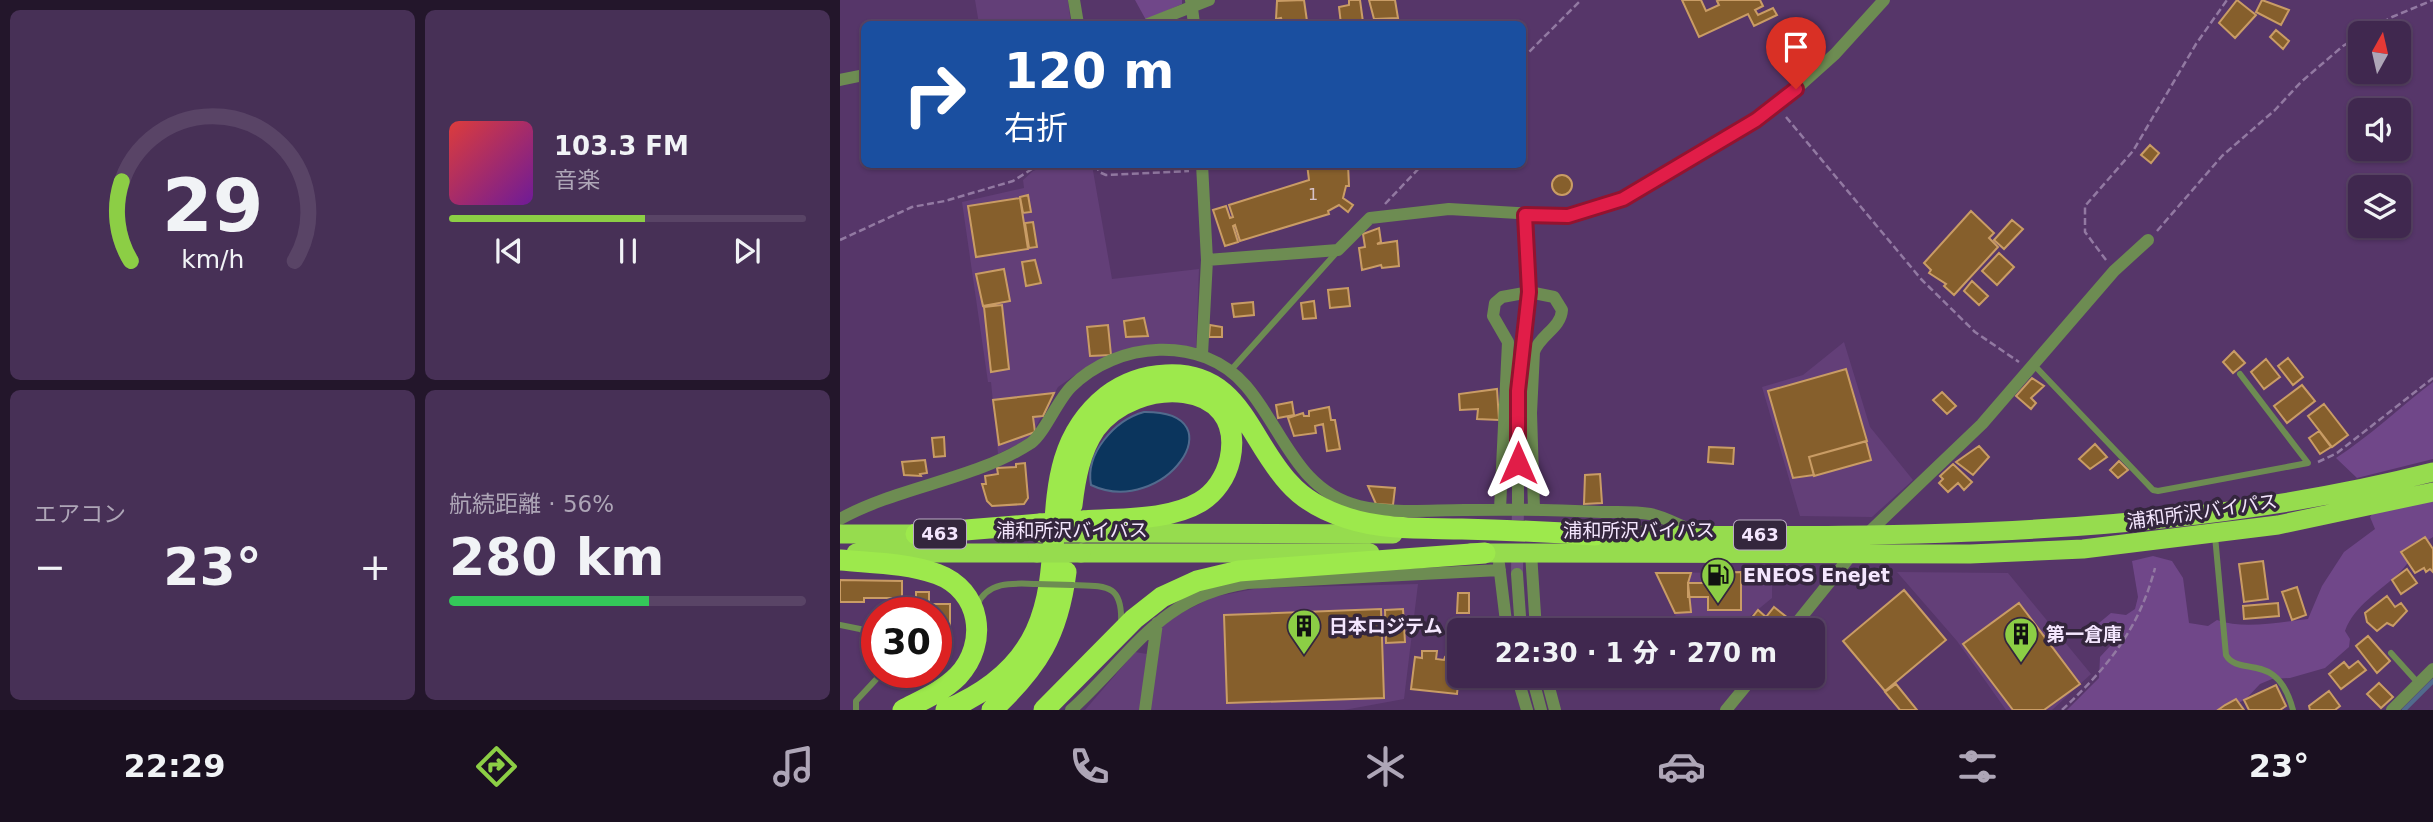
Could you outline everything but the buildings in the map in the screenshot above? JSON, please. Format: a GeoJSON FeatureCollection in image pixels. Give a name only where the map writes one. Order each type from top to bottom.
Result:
{"type":"FeatureCollection","features":[{"type":"Feature","properties":{"kind":"highway"},"geometry":{"type":"LineString","coordinates":[[946,710],[995,684],[1009,672],[1030,644],[1048,593],[1061,481],[1072,439],[1099,402],[1138,379],[1185,375],[1213,384],[1235,403],[1270,460],[1291,486],[1317,505],[1348,519],[1383,525],[1595,535]]}},
{"type":"Feature","properties":{"kind":"highway"},"geometry":{"type":"LineString","coordinates":[[916,534],[1040,529],[1083,527],[1185,508],[1210,495],[1225,474],[1231,436],[1219,412],[1199,396],[1171,390],[1156,391],[1124,403],[1096,428],[1087,442],[1077,474],[1063,591],[1054,627],[1043,651],[1026,676],[992,710]]}},
{"type":"Feature","properties":{"kind":"highway","name":"浦和所沢バイパス"},"geometry":{"type":"LineString","coordinates":[[1083,527],[1705,536],[2077,529],[2275,506],[2433,472]]}},
{"type":"Feature","properties":{"kind":"highway","name":"浦和所沢バイパス"},"geometry":{"type":"LineString","coordinates":[[840,553],[1081,553],[1494,559],[1531,553],[1970,554],[2083,549],[2278,525],[2433,492]]}},
{"type":"Feature","properties":{"kind":"highway","name":"463"},"geometry":{"type":"LineString","coordinates":[[840,534],[916,534]]}},
{"type":"Feature","properties":{"kind":"highway"},"geometry":{"type":"LineString","coordinates":[[1044,710],[1121,632],[1162,597],[1218,575],[1494,559]]}},
{"type":"Feature","properties":{"kind":"highway"},"geometry":{"type":"LineString","coordinates":[[840,560],[937,574],[961,590],[975,610],[977,637],[969,662],[948,684],[902,710]]}},
{"type":"Feature","properties":{"kind":"street"},"geometry":{"type":"LineString","coordinates":[[1074,0],[1078,21]]}},
{"type":"Feature","properties":{"kind":"street"},"geometry":{"type":"LineString","coordinates":[[1154,21],[1192,3],[1209,0]]}},
{"type":"Feature","properties":{"kind":"street"},"geometry":{"type":"LineString","coordinates":[[1207,260],[1338,250],[1370,218],[1449,209],[1568,216],[1606,207],[1777,106],[1835,54],[1884,0]]}},
{"type":"Feature","properties":{"kind":"street"},"geometry":{"type":"LineString","coordinates":[[1192,3],[1194,21]]}},
{"type":"Feature","properties":{"kind":"street"},"geometry":{"type":"LineString","coordinates":[[840,80],[861,76]]}},
{"type":"Feature","properties":{"kind":"street"},"geometry":{"type":"LineString","coordinates":[[1202,355],[1207,260],[1203,168]]}},
{"type":"Feature","properties":{"kind":"street"},"geometry":{"type":"LineString","coordinates":[[1518,503],[1518,391],[1529,292],[1525,215]]}},
{"type":"Feature","properties":{"kind":"street"},"geometry":{"type":"LineString","coordinates":[[1866,535],[1982,425],[2114,271],[2148,240]]}},
{"type":"Feature","properties":{"kind":"street"},"geometry":{"type":"LineString","coordinates":[[1500,509],[1508,342],[1493,316],[1493,310],[1502,297],[1529,292],[1554,298],[1562,310],[1558,323],[1538,343],[1535,352],[1531,413],[1534,509]]}},
{"type":"Feature","properties":{"kind":"street"},"geometry":{"type":"LineString","coordinates":[[840,519],[861,507],[994,461],[1034,442],[1052,411],[1073,385],[1088,373],[1120,357],[1158,349],[1202,355],[1231,370],[1258,401],[1306,474],[1336,497],[1378,509],[1534,509],[1649,514],[1705,536]]}},
{"type":"Feature","properties":{"kind":"street"},"geometry":{"type":"LineString","coordinates":[[1531,553],[1535,618]]}},
{"type":"Feature","properties":{"kind":"street"},"geometry":{"type":"LineString","coordinates":[[1801,618],[1853,553]]}},
{"type":"Feature","properties":{"kind":"street"},"geometry":{"type":"LineString","coordinates":[[1071,710],[1157,623],[1184,602],[1211,590],[1247,583],[1494,559],[1505,618]]}},
{"type":"Feature","properties":{"kind":"street"},"geometry":{"type":"LineString","coordinates":[[1517,574],[1520,618]]}},
{"type":"Feature","properties":{"kind":"street"},"geometry":{"type":"LineString","coordinates":[[1145,710],[1157,623]]}},
{"type":"Feature","properties":{"kind":"street"},"geometry":{"type":"LineString","coordinates":[[2392,710],[2433,669]]}},
{"type":"Feature","properties":{"kind":"street"},"geometry":{"type":"LineString","coordinates":[[1521,688],[1527,710]]}},
{"type":"Feature","properties":{"kind":"street"},"geometry":{"type":"LineString","coordinates":[[1535,688],[1541,710]]}},
{"type":"Feature","properties":{"kind":"street"},"geometry":{"type":"LineString","coordinates":[[1549,688],[1555,710]]}},
{"type":"Feature","properties":{"kind":"street"},"geometry":{"type":"LineString","coordinates":[[1726,710],[1744,688]]}},
{"type":"Feature","properties":{"kind":"lane"},"geometry":{"type":"LineString","coordinates":[[1231,370],[1338,250]]}},
{"type":"Feature","properties":{"kind":"lane"},"geometry":{"type":"LineString","coordinates":[[2030,366],[2153,490],[2308,463],[2240,373]]}},
{"type":"Feature","properties":{"kind":"lane"},"geometry":{"type":"LineString","coordinates":[[2214,533],[2226,655],[2234,663],[2263,668],[2272,673],[2286,687],[2293,710]]}},
{"type":"Feature","properties":{"kind":"lane"},"geometry":{"type":"LineString","coordinates":[[975,610],[980,598],[993,587],[1006,583],[1104,586],[1117,594],[1122,604],[1121,632]]}},
{"type":"Feature","properties":{"kind":"lane"},"geometry":{"type":"LineString","coordinates":[[840,625],[861,630]]}},
{"type":"Feature","properties":{"kind":"lane"},"geometry":{"type":"LineString","coordinates":[[2390,653],[2419,684]]}},
{"type":"Feature","properties":{"kind":"lane"},"geometry":{"type":"LineString","coordinates":[[856,710],[856,701],[868,688]]}},
{"type":"Feature","properties":{"kind":"path"},"geometry":{"type":"LineString","coordinates":[[1526,55],[1581,0]]}},
{"type":"Feature","properties":{"kind":"path"},"geometry":{"type":"LineString","coordinates":[[2114,271],[2085,232],[2085,206],[2133,151],[2196,44],[2227,0]]}},
{"type":"Feature","properties":{"kind":"path"},"geometry":{"type":"LineString","coordinates":[[2385,21],[2433,0]]}},
{"type":"Feature","properties":{"kind":"path"},"geometry":{"type":"LineString","coordinates":[[2148,240],[2221,156],[2275,110],[2311,73],[2348,45]]}},
{"type":"Feature","properties":{"kind":"path"},"geometry":{"type":"LineString","coordinates":[[1777,106],[1921,279],[1975,332],[2030,366]]}},
{"type":"Feature","properties":{"kind":"path"},"geometry":{"type":"LineString","coordinates":[[840,240],[912,207],[945,201],[1013,181],[1034,168]]}},
{"type":"Feature","properties":{"kind":"path"},"geometry":{"type":"LineString","coordinates":[[1098,168],[1099,172],[1106,175],[1203,168]]}},
{"type":"Feature","properties":{"kind":"path"},"geometry":{"type":"LineString","coordinates":[[1370,218],[1419,168]]}},
{"type":"Feature","properties":{"kind":"path"},"geometry":{"type":"LineString","coordinates":[[2308,463],[2323,461],[2337,453],[2433,378]]}},
{"type":"Feature","properties":{"kind":"path"},"geometry":{"type":"LineString","coordinates":[[2062,710],[2105,667],[2126,639],[2140,615],[2155,568]]}},
{"type":"Feature","properties":{"kind":"shaded area"},"geometry":{"type":"Polygon","coordinates":[[[975,0],[1068,0],[1071,21],[978,21],[975,0]]]}},
{"type":"Feature","properties":{"kind":"shaded area"},"geometry":{"type":"Polygon","coordinates":[[[1135,0],[1182,0],[1182,4],[1146,20],[1135,0]]]}},
{"type":"Feature","properties":{"kind":"shaded area"},"geometry":{"type":"Polygon","coordinates":[[[1040,168],[1093,168],[1112,279],[1199,269],[1196,348],[1177,345],[1088,366],[1058,387],[1029,439],[998,454],[991,382],[988,382],[962,202],[1024,188],[1023,180],[1040,168]]]}},
{"type":"Feature","properties":{"kind":"shaded area"},"geometry":{"type":"Polygon","coordinates":[[[1844,342],[1870,427],[1913,480],[1872,517],[1800,516],[1762,387],[1803,375],[1844,342]]]}},
{"type":"Feature","properties":{"kind":"shaded area"},"geometry":{"type":"Polygon","coordinates":[[[2433,382],[2433,459],[2357,478],[2336,458],[2361,440],[2433,382]]]}},
{"type":"Feature","properties":{"kind":"shaded area"},"geometry":{"type":"Polygon","coordinates":[[[2433,496],[2433,537],[2355,613],[2345,631],[2350,639],[2349,647],[2325,668],[2290,678],[2272,679],[2260,684],[2245,700],[2220,710],[2067,710],[2099,678],[2100,657],[2111,645],[2099,623],[2111,613],[2126,615],[2135,609],[2138,597],[2132,561],[2153,556],[2172,561],[2183,578],[2189,623],[2208,626],[2217,620],[2250,625],[2308,619],[2322,586],[2344,552],[2375,529],[2370,517],[2377,507],[2433,496]]]}},
{"type":"Feature","properties":{"kind":"shaded area","name":"ENEOS EneJet"},"geometry":{"type":"Polygon","coordinates":[[[1772,572],[1772,598],[1748,618],[1677,618],[1656,573],[1772,572]]]}},
{"type":"Feature","properties":{"kind":"shaded area"},"geometry":{"type":"Polygon","coordinates":[[[1897,572],[2008,573],[2091,674],[2052,710],[2006,710],[1957,641],[1897,572]]]}},
{"type":"Feature","properties":{"kind":"shaded area"},"geometry":{"type":"Polygon","coordinates":[[[1418,584],[1404,699],[1344,710],[1148,710],[1159,629],[1175,616],[1213,597],[1259,588],[1418,584]]]}},
{"type":"Feature","properties":{"kind":"shaded area"},"geometry":{"type":"Polygon","coordinates":[[[1135,652],[1147,654],[1140,710],[1085,710],[1135,652]]]}},
{"type":"Feature","properties":{"kind":"water"},"geometry":{"type":"Polygon","coordinates":[[[1144,412],[1173,416],[1187,428],[1189,444],[1181,461],[1165,477],[1143,488],[1118,492],[1091,485],[1093,461],[1104,439],[1123,422],[1144,412]]]}},
{"type":"Feature","properties":{"kind":"waterway"},"geometry":{"type":"LineString","coordinates":[[2404,710],[2433,681]]}},
{"type":"Feature","properties":{"kind":"tunnel"},"geometry":{"type":"LineString","coordinates":[[1517,574],[1518,503]]}},
{"type":"Feature","properties":{"kind":"place","name":"ENEOS EneJet"},"geometry":{"type":"Point","coordinates":[1718,605]}},
{"type":"Feature","properties":{"kind":"place","name":"日本ロジテム"},"geometry":{"type":"Point","coordinates":[1304,656]}},
{"type":"Feature","properties":{"kind":"place","name":"第一倉庫"},"geometry":{"type":"Point","coordinates":[2021,664]}},
{"type":"Feature","properties":{"kind":"route"},"geometry":{"type":"LineString","coordinates":[[1518,463],[1518,391],[1529,292],[1525,215],[1568,216],[1606,207],[1756,120],[1796,89]]}}]}
